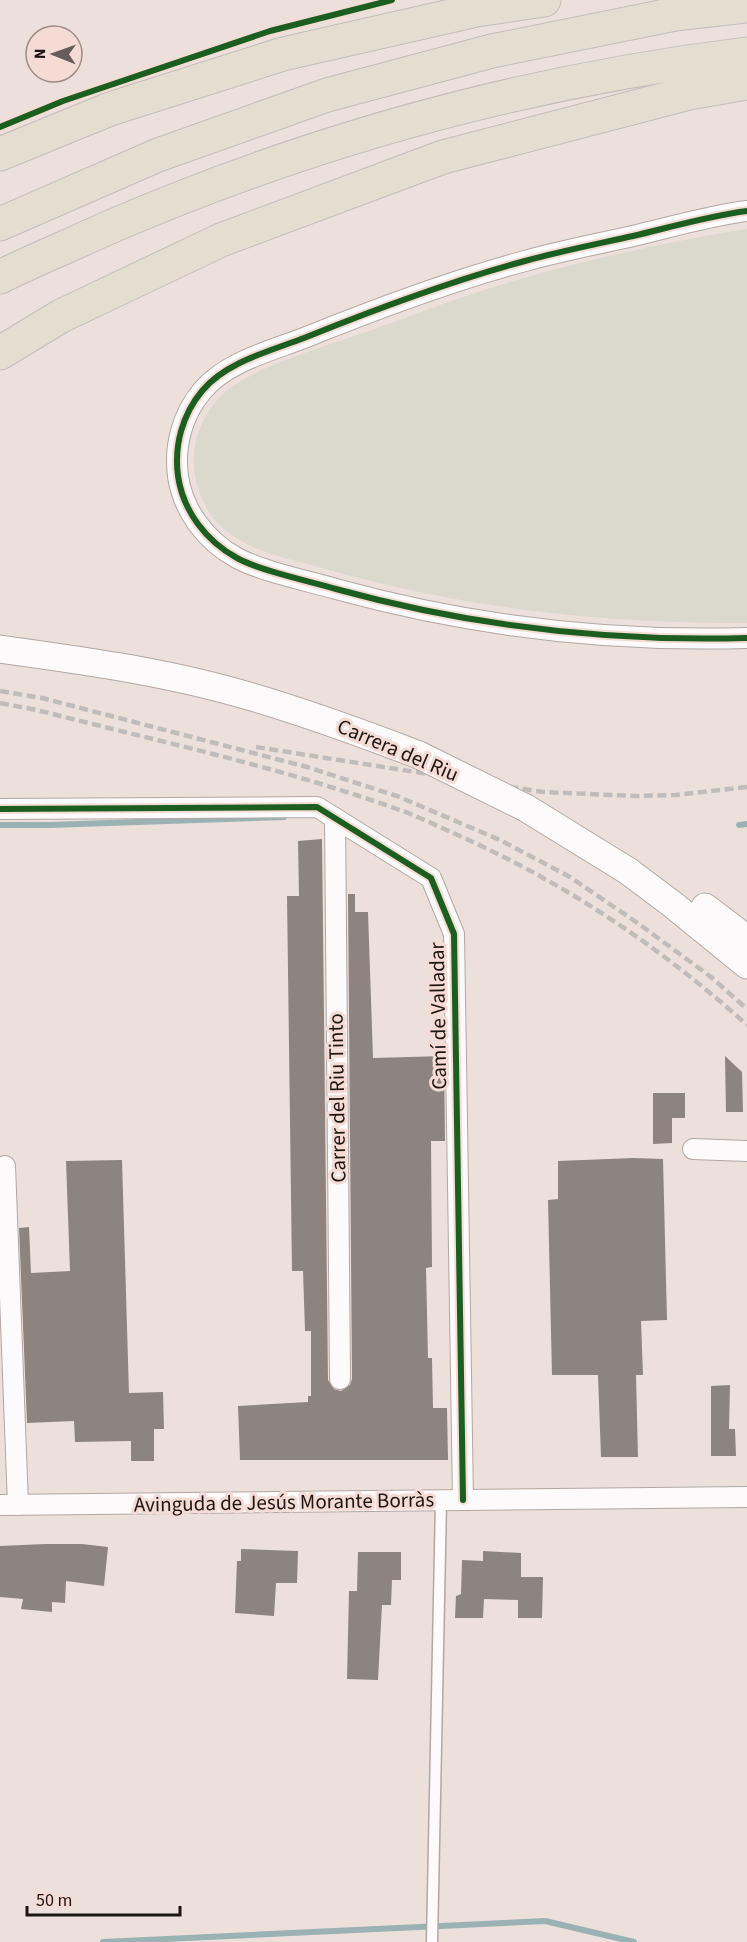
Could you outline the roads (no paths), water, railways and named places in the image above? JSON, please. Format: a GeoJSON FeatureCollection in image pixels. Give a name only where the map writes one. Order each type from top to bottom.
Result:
{"type":"FeatureCollection","features":[{"type":"Feature","properties":{"kind":"highway"},"geometry":{"type":"LineString","coordinates":[[0,154],[110,110],[283,54],[477,10],[544,0]]}},
{"type":"Feature","properties":{"kind":"highway"},"geometry":{"type":"LineString","coordinates":[[0,224],[158,155],[327,95],[492,51],[675,14],[747,6]]}},
{"type":"Feature","properties":{"kind":"highway"},"geometry":{"type":"LineString","coordinates":[[0,277],[181,197],[341,141],[507,96],[683,62],[747,54]]}},
{"type":"Feature","properties":{"kind":"highway"},"geometry":{"type":"LineString","coordinates":[[0,353],[61,316],[221,240],[443,157],[689,93],[747,83]]}},
{"type":"Feature","properties":{"kind":"street"},"geometry":{"type":"LineString","coordinates":[[747,211],[526,261],[456,282],[332,326],[235,365],[204,388],[191,406],[178,440],[177,464],[180,488],[188,511],[201,528],[219,545],[238,558],[304,580],[408,607],[530,629],[649,639],[747,638]]}},
{"type":"Feature","properties":{"kind":"street","name":"Carrera del Riu"},"geometry":{"type":"LineString","coordinates":[[0,649],[104,664],[236,693],[308,714],[419,755],[526,808],[628,872],[672,904],[747,965]]}},
{"type":"Feature","properties":{"kind":"street","name":"Camí de Valladar"},"geometry":{"type":"LineString","coordinates":[[0,809],[317,807],[431,878],[454,934],[463,1500]]}},
{"type":"Feature","properties":{"kind":"street","name":"Carrer del Riu Tinto"},"geometry":{"type":"LineString","coordinates":[[335,818],[340,1379]]}},
{"type":"Feature","properties":{"kind":"street"},"geometry":{"type":"LineString","coordinates":[[628,872],[704,906],[747,939]]}},
{"type":"Feature","properties":{"kind":"street"},"geometry":{"type":"LineString","coordinates":[[693,1149],[747,1151]]}},
{"type":"Feature","properties":{"kind":"street"},"geometry":{"type":"LineString","coordinates":[[5,1166],[9,1505]]}},
{"type":"Feature","properties":{"kind":"street","name":"Avinguda de Jesús Morante Borràs"},"geometry":{"type":"LineString","coordinates":[[9,1505],[747,1497]]}},
{"type":"Feature","properties":{"kind":"lane"},"geometry":{"type":"LineString","coordinates":[[432,1941],[441,1501]]}},
{"type":"Feature","properties":{"kind":"waterway"},"geometry":{"type":"LineString","coordinates":[[0,825],[284,817]]}},
{"type":"Feature","properties":{"kind":"waterway"},"geometry":{"type":"LineString","coordinates":[[739,825],[747,824]]}},
{"type":"Feature","properties":{"kind":"waterway"},"geometry":{"type":"LineString","coordinates":[[103,1942],[545,1921],[634,1942]]}},
{"type":"Feature","properties":{"kind":"railway"},"geometry":{"type":"LineString","coordinates":[[0,691],[42,698],[307,767],[397,796],[500,840],[570,877],[711,977],[747,1009]]}},
{"type":"Feature","properties":{"kind":"railway"},"geometry":{"type":"LineString","coordinates":[[0,703],[37,710],[263,767],[404,811],[531,871],[607,916],[713,995],[747,1025]]}},
{"type":"Feature","properties":{"kind":"railway"},"geometry":{"type":"LineString","coordinates":[[256,747],[543,792],[635,796],[676,795],[747,787]]}}]}
